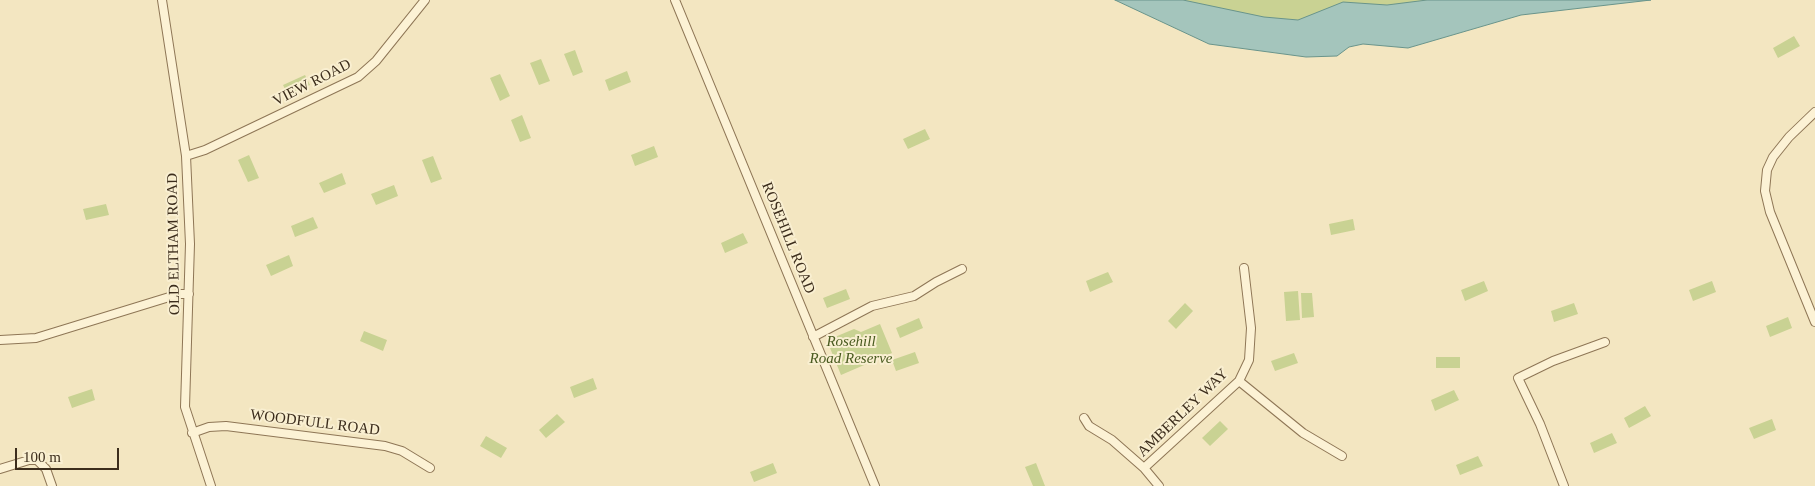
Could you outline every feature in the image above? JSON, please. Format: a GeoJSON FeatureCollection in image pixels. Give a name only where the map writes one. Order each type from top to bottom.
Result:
{"type":"FeatureCollection","features":[{"type":"Feature","properties":{"kind":"street","name":"OLD ELTHAM ROAD"},"geometry":{"type":"LineString","coordinates":[[162,0],[186,156],[190,244],[186,407],[192,432],[211,486]]}},
{"type":"Feature","properties":{"kind":"street","name":"VIEW ROAD"},"geometry":{"type":"LineString","coordinates":[[186,156],[205,150],[358,77],[376,61],[425,0]]}},
{"type":"Feature","properties":{"kind":"street","name":"ROSEHILL ROAD"},"geometry":{"type":"LineString","coordinates":[[675,0],[875,486]]}},
{"type":"Feature","properties":{"kind":"street"},"geometry":{"type":"LineString","coordinates":[[1815,112],[1780,146],[1769,163],[1765,178],[1766,200],[1770,212],[1815,322]]}},
{"type":"Feature","properties":{"kind":"street","name":"AMBERLEY WAY"},"geometry":{"type":"LineString","coordinates":[[1159,486],[1144,468],[1239,381],[1249,360],[1252,328],[1244,268]]}},
{"type":"Feature","properties":{"kind":"street"},"geometry":{"type":"LineString","coordinates":[[814,337],[872,306],[914,296],[962,269]]}},
{"type":"Feature","properties":{"kind":"street"},"geometry":{"type":"LineString","coordinates":[[0,340],[36,338],[179,294],[189,294]]}},
{"type":"Feature","properties":{"kind":"street"},"geometry":{"type":"LineString","coordinates":[[1564,486],[1540,424],[1518,378],[1553,361],[1604,342]]}},
{"type":"Feature","properties":{"kind":"street"},"geometry":{"type":"LineString","coordinates":[[1239,381],[1303,434],[1342,456]]}},
{"type":"Feature","properties":{"kind":"street"},"geometry":{"type":"LineString","coordinates":[[1084,418],[1089,426],[1112,440],[1144,468]]}},
{"type":"Feature","properties":{"kind":"street","name":"WOODFULL ROAD"},"geometry":{"type":"LineString","coordinates":[[192,432],[209,427],[226,426],[385,446],[402,451],[430,468]]}},
{"type":"Feature","properties":{"kind":"street"},"geometry":{"type":"LineString","coordinates":[[0,469],[33,459],[40,462],[46,469],[52,486]]}},
{"type":"Feature","properties":{"kind":"green space"},"geometry":{"type":"Polygon","coordinates":[[[1165,0],[1480,0],[1308,28],[1165,0]]]}},
{"type":"Feature","properties":{"kind":"green space"},"geometry":{"type":"Polygon","coordinates":[[[1794,36],[1800,46],[1778,58],[1773,48],[1794,36]]]}},
{"type":"Feature","properties":{"kind":"green space"},"geometry":{"type":"Polygon","coordinates":[[[575,50],[583,72],[573,76],[564,54],[575,50]]]}},
{"type":"Feature","properties":{"kind":"green space"},"geometry":{"type":"Polygon","coordinates":[[[541,59],[550,81],[539,85],[530,63],[541,59]]]}},
{"type":"Feature","properties":{"kind":"green space"},"geometry":{"type":"Polygon","coordinates":[[[627,71],[631,82],[609,91],[605,80],[627,71]]]}},
{"type":"Feature","properties":{"kind":"green space"},"geometry":{"type":"Polygon","coordinates":[[[500,74],[510,96],[500,101],[490,78],[500,74]]]}},
{"type":"Feature","properties":{"kind":"green space"},"geometry":{"type":"Polygon","coordinates":[[[305,75],[310,85],[288,95],[283,85],[305,75]]]}},
{"type":"Feature","properties":{"kind":"green space"},"geometry":{"type":"Polygon","coordinates":[[[522,115],[531,138],[520,142],[511,120],[522,115]]]}},
{"type":"Feature","properties":{"kind":"green space"},"geometry":{"type":"Polygon","coordinates":[[[925,129],[930,139],[908,149],[903,139],[925,129]]]}},
{"type":"Feature","properties":{"kind":"green space"},"geometry":{"type":"Polygon","coordinates":[[[654,146],[658,157],[635,166],[631,155],[654,146]]]}},
{"type":"Feature","properties":{"kind":"green space"},"geometry":{"type":"Polygon","coordinates":[[[249,155],[259,178],[248,182],[238,160],[249,155]]]}},
{"type":"Feature","properties":{"kind":"green space"},"geometry":{"type":"Polygon","coordinates":[[[433,156],[442,179],[431,183],[422,160],[433,156]]]}},
{"type":"Feature","properties":{"kind":"green space"},"geometry":{"type":"Polygon","coordinates":[[[342,173],[346,184],[324,193],[319,183],[342,173]]]}},
{"type":"Feature","properties":{"kind":"green space"},"geometry":{"type":"Polygon","coordinates":[[[394,185],[398,196],[376,205],[371,194],[394,185]]]}},
{"type":"Feature","properties":{"kind":"green space"},"geometry":{"type":"Polygon","coordinates":[[[106,204],[109,215],[86,220],[83,209],[106,204]]]}},
{"type":"Feature","properties":{"kind":"green space"},"geometry":{"type":"Polygon","coordinates":[[[313,217],[318,228],[295,237],[291,226],[313,217]]]}},
{"type":"Feature","properties":{"kind":"green space"},"geometry":{"type":"Polygon","coordinates":[[[1353,219],[1355,230],[1331,235],[1329,224],[1353,219]]]}},
{"type":"Feature","properties":{"kind":"green space"},"geometry":{"type":"Polygon","coordinates":[[[743,233],[748,243],[725,253],[721,243],[743,233]]]}},
{"type":"Feature","properties":{"kind":"green space"},"geometry":{"type":"Polygon","coordinates":[[[289,255],[293,266],[271,276],[266,265],[289,255]]]}},
{"type":"Feature","properties":{"kind":"green space"},"geometry":{"type":"Polygon","coordinates":[[[1108,272],[1113,282],[1090,292],[1086,281],[1108,272]]]}},
{"type":"Feature","properties":{"kind":"green space"},"geometry":{"type":"Polygon","coordinates":[[[1484,281],[1488,291],[1465,301],[1461,290],[1484,281]]]}},
{"type":"Feature","properties":{"kind":"green space"},"geometry":{"type":"Polygon","coordinates":[[[1712,281],[1716,292],[1693,301],[1689,290],[1712,281]]]}},
{"type":"Feature","properties":{"kind":"green space"},"geometry":{"type":"Polygon","coordinates":[[[846,289],[850,299],[827,308],[823,298],[846,289]]]}},
{"type":"Feature","properties":{"kind":"green space"},"geometry":{"type":"Polygon","coordinates":[[[1298,291],[1300,320],[1286,321],[1284,292],[1298,291]]]}},
{"type":"Feature","properties":{"kind":"green space"},"geometry":{"type":"Polygon","coordinates":[[[1301,293],[1312,293],[1314,317],[1302,318],[1301,293]]]}},
{"type":"Feature","properties":{"kind":"green space"},"geometry":{"type":"Polygon","coordinates":[[[1185,303],[1193,311],[1176,329],[1168,321],[1185,303]]]}},
{"type":"Feature","properties":{"kind":"green space"},"geometry":{"type":"Polygon","coordinates":[[[1574,303],[1578,314],[1554,322],[1551,311],[1574,303]]]}},
{"type":"Feature","properties":{"kind":"green space"},"geometry":{"type":"Polygon","coordinates":[[[1788,317],[1792,328],[1770,337],[1766,326],[1788,317]]]}},
{"type":"Feature","properties":{"kind":"green space"},"geometry":{"type":"Polygon","coordinates":[[[919,318],[923,328],[900,338],[896,328],[919,318]]]}},
{"type":"Feature","properties":{"kind":"green space","name":"Rosehill Road Reserve"},"geometry":{"type":"Polygon","coordinates":[[[880,324],[892,353],[841,375],[828,343],[830,339],[854,329],[861,332],[880,324]]]}},
{"type":"Feature","properties":{"kind":"green space"},"geometry":{"type":"Polygon","coordinates":[[[364,331],[387,340],[383,351],[360,341],[364,331]]]}},
{"type":"Feature","properties":{"kind":"green space"},"geometry":{"type":"Polygon","coordinates":[[[915,352],[919,363],[896,371],[892,360],[915,352]]]}},
{"type":"Feature","properties":{"kind":"green space"},"geometry":{"type":"Polygon","coordinates":[[[1294,353],[1298,363],[1275,371],[1271,361],[1294,353]]]}},
{"type":"Feature","properties":{"kind":"green space"},"geometry":{"type":"Polygon","coordinates":[[[1436,357],[1460,357],[1460,368],[1436,368],[1436,357]]]}},
{"type":"Feature","properties":{"kind":"green space"},"geometry":{"type":"Polygon","coordinates":[[[593,378],[597,389],[574,398],[570,387],[593,378]]]}},
{"type":"Feature","properties":{"kind":"green space"},"geometry":{"type":"Polygon","coordinates":[[[92,389],[95,400],[72,408],[68,397],[92,389]]]}},
{"type":"Feature","properties":{"kind":"green space"},"geometry":{"type":"Polygon","coordinates":[[[1454,390],[1459,400],[1435,411],[1431,400],[1454,390]]]}},
{"type":"Feature","properties":{"kind":"green space"},"geometry":{"type":"Polygon","coordinates":[[[1645,406],[1651,416],[1629,428],[1624,418],[1645,406]]]}},
{"type":"Feature","properties":{"kind":"green space"},"geometry":{"type":"Polygon","coordinates":[[[557,414],[565,422],[546,438],[539,430],[557,414]]]}},
{"type":"Feature","properties":{"kind":"green space"},"geometry":{"type":"Polygon","coordinates":[[[1772,419],[1776,430],[1754,439],[1749,428],[1772,419]]]}},
{"type":"Feature","properties":{"kind":"green space"},"geometry":{"type":"Polygon","coordinates":[[[1220,421],[1228,429],[1210,446],[1202,438],[1220,421]]]}},
{"type":"Feature","properties":{"kind":"green space"},"geometry":{"type":"Polygon","coordinates":[[[1612,433],[1617,443],[1594,453],[1590,443],[1612,433]]]}},
{"type":"Feature","properties":{"kind":"green space"},"geometry":{"type":"Polygon","coordinates":[[[486,436],[507,448],[501,458],[480,446],[486,436]]]}},
{"type":"Feature","properties":{"kind":"green space"},"geometry":{"type":"Polygon","coordinates":[[[1478,456],[1483,466],[1460,475],[1456,465],[1478,456]]]}},
{"type":"Feature","properties":{"kind":"green space"},"geometry":{"type":"Polygon","coordinates":[[[773,463],[777,473],[754,482],[750,472],[773,463]]]}},
{"type":"Feature","properties":{"kind":"green space"},"geometry":{"type":"Polygon","coordinates":[[[1036,463],[1045,486],[1033,486],[1025,467],[1036,463]]]}},
{"type":"Feature","properties":{"kind":"water"},"geometry":{"type":"Polygon","coordinates":[[[1115,0],[1183,0],[1264,17],[1298,20],[1343,2],[1387,5],[1427,0],[1651,0],[1521,15],[1408,48],[1363,44],[1349,47],[1337,56],[1306,57],[1209,44],[1115,0]]]}}]}
